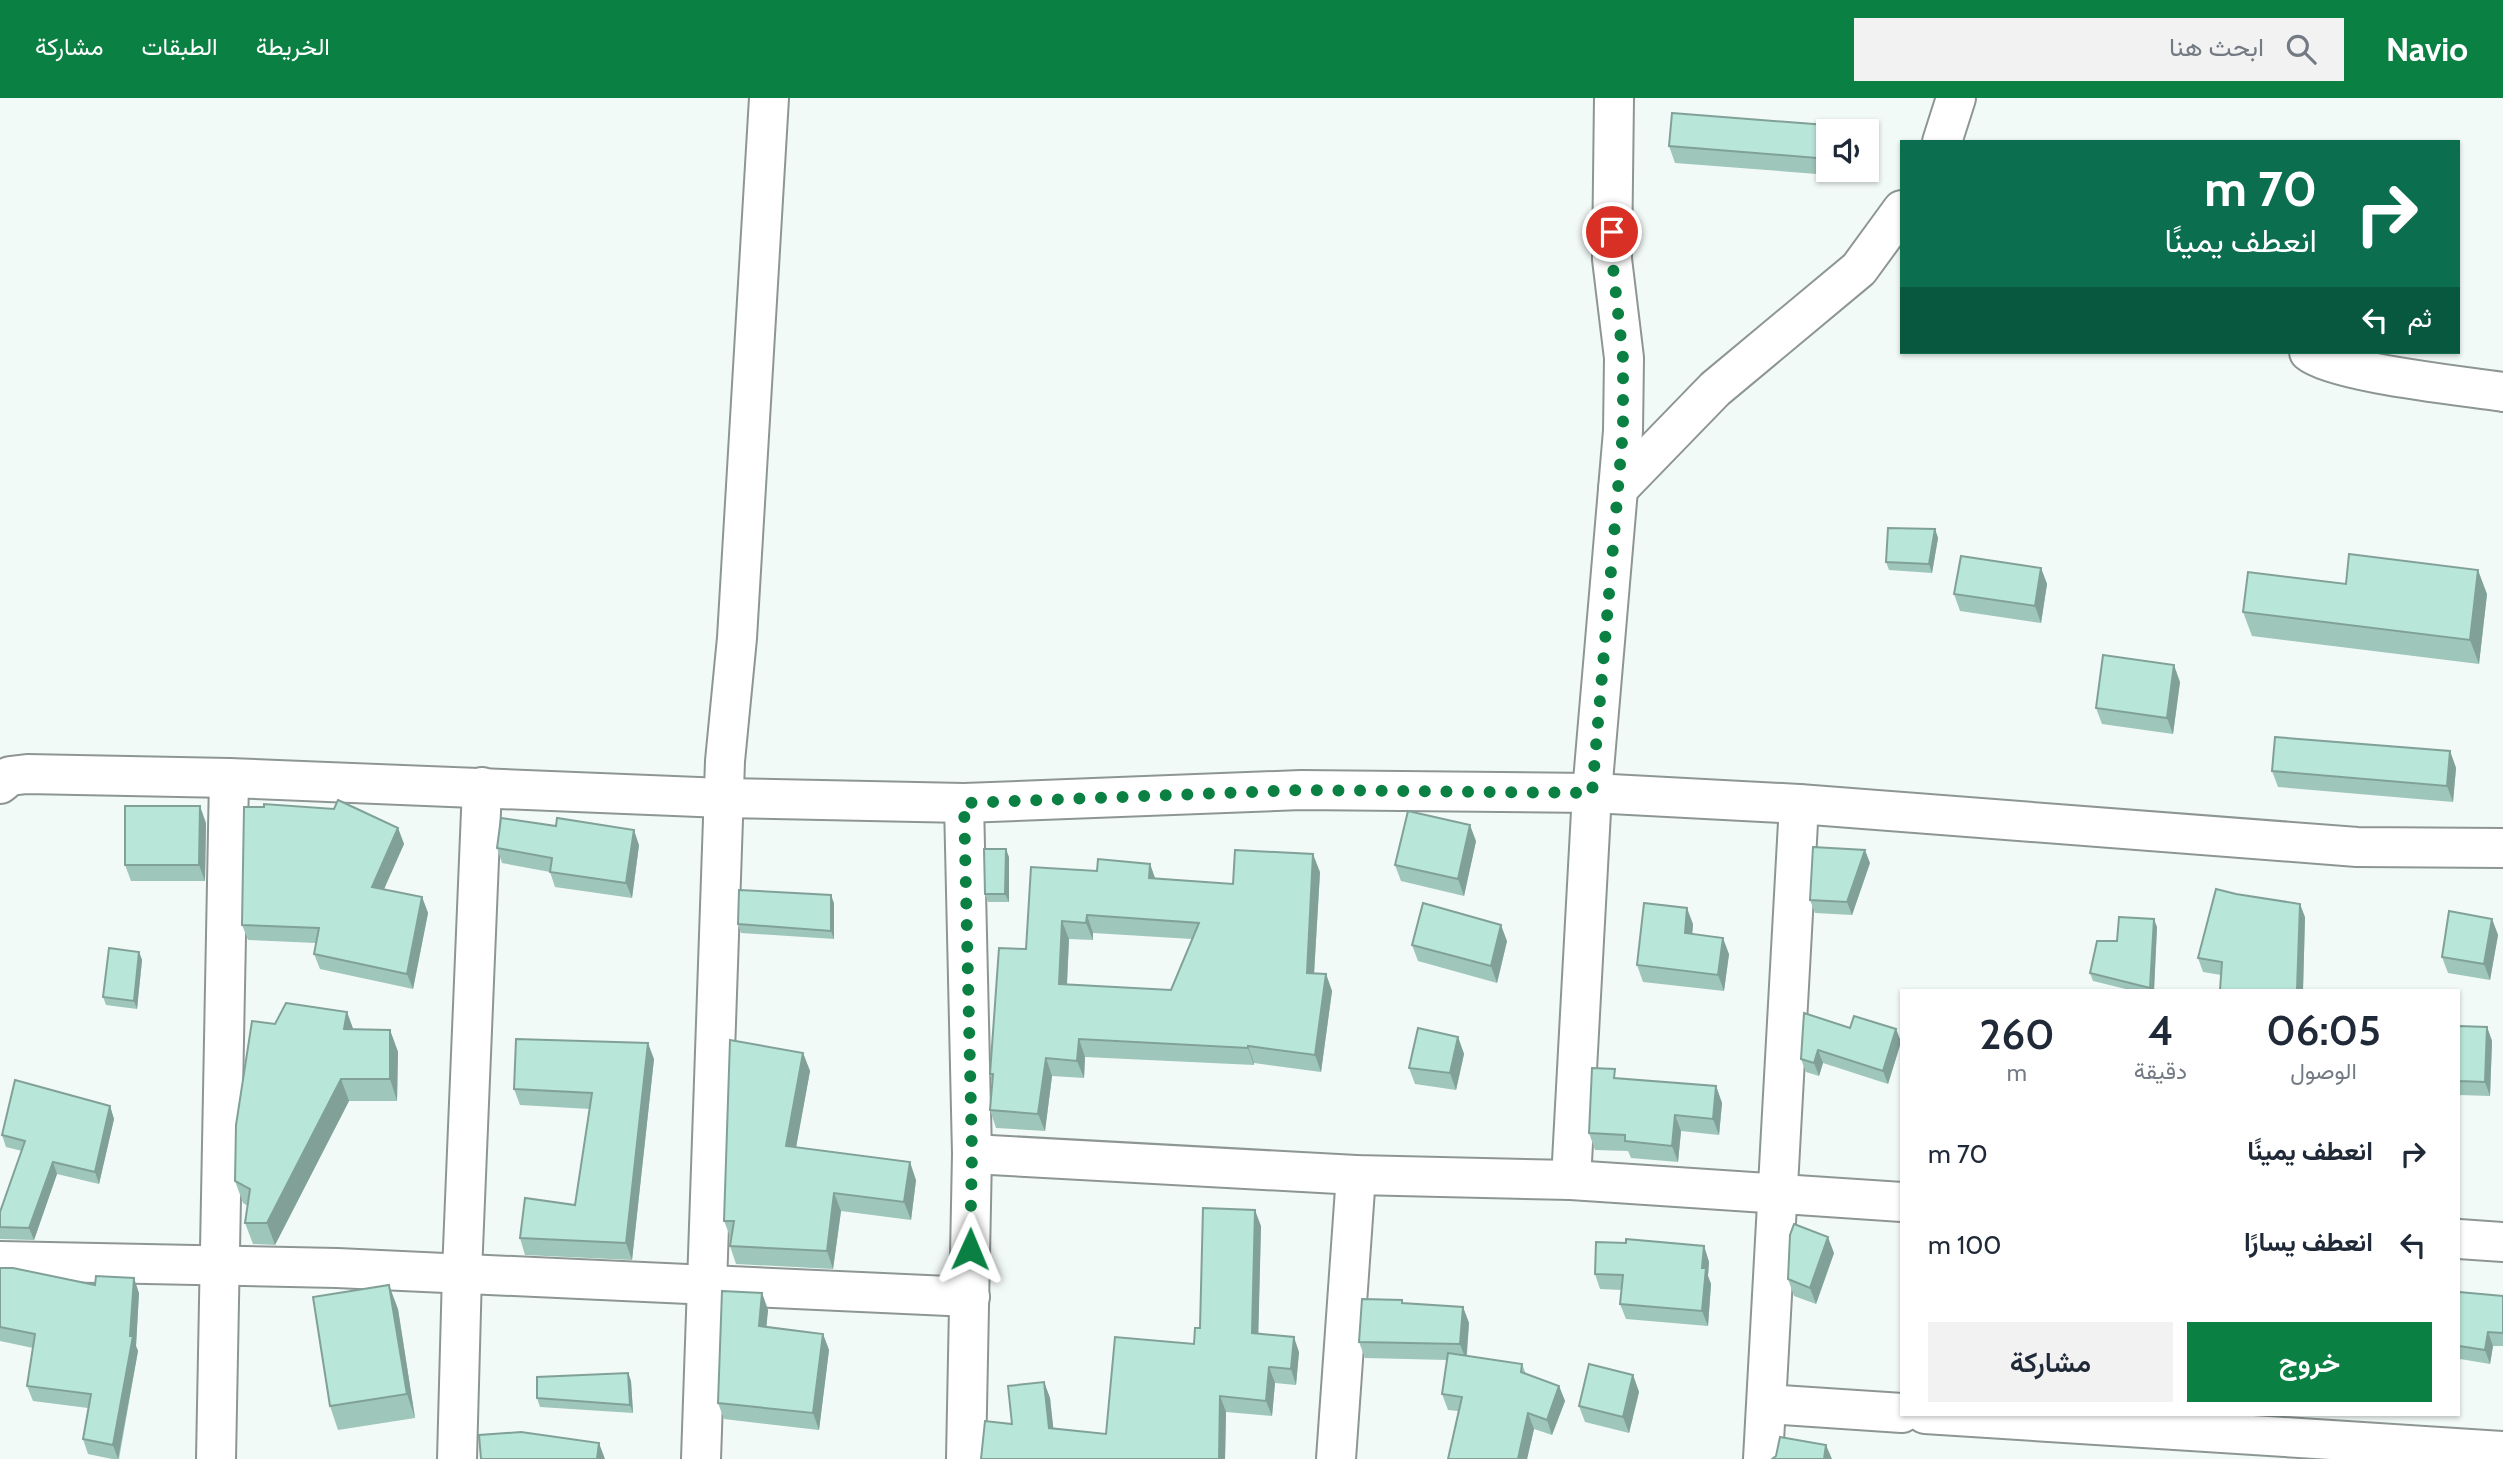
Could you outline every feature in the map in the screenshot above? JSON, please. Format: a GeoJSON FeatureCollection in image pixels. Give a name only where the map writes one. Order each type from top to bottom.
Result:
{"type":"FeatureCollection","features":[{"type":"Feature","properties":{"kind":"street"},"geometry":{"type":"LineString","coordinates":[[701,1459],[723,798],[737,638],[769,98]]}},
{"type":"Feature","properties":{"kind":"street"},"geometry":{"type":"LineString","coordinates":[[1571,1180],[1592,793],[1623,430],[1623,358],[1612,258],[1614,98]]}},
{"type":"Feature","properties":{"kind":"street"},"geometry":{"type":"LineString","coordinates":[[1943,140],[1956,98]]}},
{"type":"Feature","properties":{"kind":"street"},"geometry":{"type":"LineString","coordinates":[[1618,489],[1715,389],[1860,269],[1900,214]]}},
{"type":"Feature","properties":{"kind":"street"},"geometry":{"type":"LineString","coordinates":[[2312,354],[2321,360],[2387,375],[2503,392]]}},
{"type":"Feature","properties":{"kind":"street"},"geometry":{"type":"LineString","coordinates":[[0,784],[10,776],[27,774],[229,778],[723,798],[964,803],[1301,790],[1592,793],[1799,804],[2357,847],[2503,848]]}},
{"type":"Feature","properties":{"kind":"street"},"geometry":{"type":"LineString","coordinates":[[216,1459],[229,778]]}},
{"type":"Feature","properties":{"kind":"street"},"geometry":{"type":"LineString","coordinates":[[457,1459],[482,787]]}},
{"type":"Feature","properties":{"kind":"street"},"geometry":{"type":"LineString","coordinates":[[964,803],[972,1154],[967,1459]]}},
{"type":"Feature","properties":{"kind":"street"},"geometry":{"type":"LineString","coordinates":[[1763,1459],[1799,804]]}},
{"type":"Feature","properties":{"kind":"street"},"geometry":{"type":"LineString","coordinates":[[972,1154],[1356,1175],[1571,1180],[1900,1202]]}},
{"type":"Feature","properties":{"kind":"street"},"geometry":{"type":"LineString","coordinates":[[1336,1459],[1356,1175]]}},
{"type":"Feature","properties":{"kind":"street"},"geometry":{"type":"LineString","coordinates":[[2460,1239],[2503,1242]]}},
{"type":"Feature","properties":{"kind":"street"},"geometry":{"type":"LineString","coordinates":[[0,1261],[462,1273],[970,1297]]}},
{"type":"Feature","properties":{"kind":"street"},"geometry":{"type":"LineString","coordinates":[[1767,1404],[1900,1413]]}},
{"type":"Feature","properties":{"kind":"street"},"geometry":{"type":"LineString","coordinates":[[1956,1416],[2503,1451]]}},
{"type":"Feature","properties":{"kind":"building"},"geometry":{"type":"Polygon","coordinates":[[[1672,113],[1816,124],[1816,158],[1669,146],[1672,113]]]}},
{"type":"Feature","properties":{"kind":"building"},"geometry":{"type":"Polygon","coordinates":[[[1888,528],[1935,529],[1929,564],[1886,562],[1888,528]]]}},
{"type":"Feature","properties":{"kind":"building"},"geometry":{"type":"Polygon","coordinates":[[[2349,554],[2478,570],[2470,640],[2243,612],[2248,572],[2346,584],[2349,554]]]}},
{"type":"Feature","properties":{"kind":"building"},"geometry":{"type":"Polygon","coordinates":[[[1961,556],[2041,568],[2035,606],[1954,594],[1961,556]]]}},
{"type":"Feature","properties":{"kind":"building"},"geometry":{"type":"Polygon","coordinates":[[[2103,655],[2174,665],[2167,718],[2096,708],[2103,655]]]}},
{"type":"Feature","properties":{"kind":"building"},"geometry":{"type":"Polygon","coordinates":[[[2275,737],[2450,751],[2447,786],[2272,771],[2275,737]]]}},
{"type":"Feature","properties":{"kind":"building"},"geometry":{"type":"Polygon","coordinates":[[[338,800],[398,828],[372,887],[422,897],[407,974],[314,954],[319,928],[242,925],[244,807],[264,807],[264,804],[334,809],[338,800]]]}},
{"type":"Feature","properties":{"kind":"building"},"geometry":{"type":"Polygon","coordinates":[[[125,806],[200,806],[199,865],[125,865],[125,806]]]}},
{"type":"Feature","properties":{"kind":"building"},"geometry":{"type":"Polygon","coordinates":[[[1408,811],[1470,825],[1458,879],[1395,865],[1408,811]]]}},
{"type":"Feature","properties":{"kind":"building"},"geometry":{"type":"Polygon","coordinates":[[[501,818],[556,826],[557,818],[634,830],[626,883],[550,872],[552,858],[497,848],[501,818]]]}},
{"type":"Feature","properties":{"kind":"building"},"geometry":{"type":"Polygon","coordinates":[[[1813,847],[1865,850],[1847,902],[1810,900],[1813,847]]]}},
{"type":"Feature","properties":{"kind":"building"},"geometry":{"type":"Polygon","coordinates":[[[984,849],[1006,849],[1005,894],[985,894],[984,849]]]}},
{"type":"Feature","properties":{"kind":"building"},"geometry":{"type":"Polygon","coordinates":[[[1235,850],[1313,854],[1307,973],[1326,974],[1315,1055],[1248,1046],[1079,1039],[1077,1061],[1046,1058],[1038,1114],[990,1110],[999,948],[1026,949],[1031,867],[1097,871],[1098,859],[1150,864],[1149,878],[1233,884],[1235,850]],[[1087,915],[1086,923],[1062,921],[1059,984],[1171,990],[1199,923],[1087,915]]]}},
{"type":"Feature","properties":{"kind":"building"},"geometry":{"type":"Polygon","coordinates":[[[2216,889],[2300,904],[2297,989],[2220,989],[2222,962],[2198,958],[2216,889]]]}},
{"type":"Feature","properties":{"kind":"building"},"geometry":{"type":"Polygon","coordinates":[[[739,890],[831,895],[831,931],[738,924],[739,890]]]}},
{"type":"Feature","properties":{"kind":"building"},"geometry":{"type":"Polygon","coordinates":[[[1423,903],[1501,925],[1491,966],[1412,945],[1423,903]]]}},
{"type":"Feature","properties":{"kind":"building"},"geometry":{"type":"Polygon","coordinates":[[[1644,903],[1687,908],[1685,933],[1723,938],[1718,975],[1637,965],[1644,903]]]}},
{"type":"Feature","properties":{"kind":"building"},"geometry":{"type":"Polygon","coordinates":[[[2449,911],[2492,919],[2484,964],[2442,957],[2449,911]]]}},
{"type":"Feature","properties":{"kind":"building"},"geometry":{"type":"Polygon","coordinates":[[[2119,917],[2154,919],[2150,988],[2090,973],[2097,941],[2117,941],[2119,917]]]}},
{"type":"Feature","properties":{"kind":"building"},"geometry":{"type":"Polygon","coordinates":[[[109,948],[139,952],[134,1001],[103,997],[109,948]]]}},
{"type":"Feature","properties":{"kind":"building"},"geometry":{"type":"Polygon","coordinates":[[[286,1003],[347,1012],[344,1029],[390,1030],[390,1079],[341,1079],[267,1223],[245,1223],[250,1189],[235,1181],[236,1125],[252,1021],[275,1024],[286,1003]]]}},
{"type":"Feature","properties":{"kind":"building"},"geometry":{"type":"Polygon","coordinates":[[[1804,1013],[1850,1028],[1854,1016],[1896,1029],[1883,1071],[1818,1050],[1814,1063],[1801,1059],[1804,1013]]]}},
{"type":"Feature","properties":{"kind":"building"},"geometry":{"type":"Polygon","coordinates":[[[2460,1026],[2487,1027],[2485,1082],[2460,1081],[2460,1026]]]}},
{"type":"Feature","properties":{"kind":"building"},"geometry":{"type":"Polygon","coordinates":[[[1418,1028],[1458,1037],[1450,1073],[1409,1068],[1418,1028]]]}},
{"type":"Feature","properties":{"kind":"building"},"geometry":{"type":"Polygon","coordinates":[[[516,1039],[648,1043],[626,1243],[520,1238],[525,1198],[575,1205],[592,1093],[514,1089],[516,1039]]]}},
{"type":"Feature","properties":{"kind":"building"},"geometry":{"type":"Polygon","coordinates":[[[730,1040],[803,1053],[786,1146],[910,1162],[904,1202],[834,1193],[827,1251],[730,1246],[734,1221],[724,1221],[730,1040]]]}},
{"type":"Feature","properties":{"kind":"building"},"geometry":{"type":"Polygon","coordinates":[[[1592,1068],[1615,1069],[1614,1078],[1716,1086],[1713,1119],[1675,1115],[1672,1146],[1625,1141],[1625,1135],[1589,1133],[1592,1068]]]}},
{"type":"Feature","properties":{"kind":"building"},"geometry":{"type":"Polygon","coordinates":[[[15,1080],[110,1106],[95,1172],[53,1162],[29,1228],[0,1227],[0,1212],[25,1141],[2,1135],[15,1080]]]}},
{"type":"Feature","properties":{"kind":"building"},"geometry":{"type":"Polygon","coordinates":[[[1203,1208],[1255,1210],[1252,1333],[1294,1337],[1291,1369],[1269,1367],[1266,1401],[1220,1396],[1219,1459],[981,1459],[985,1421],[1012,1424],[1008,1386],[1044,1382],[1049,1428],[1106,1434],[1115,1337],[1194,1344],[1195,1328],[1200,1328],[1203,1208]]]}},
{"type":"Feature","properties":{"kind":"building"},"geometry":{"type":"Polygon","coordinates":[[[1794,1224],[1828,1237],[1810,1288],[1788,1279],[1790,1235],[1794,1224]]]}},
{"type":"Feature","properties":{"kind":"building"},"geometry":{"type":"Polygon","coordinates":[[[1626,1239],[1704,1246],[1702,1268],[1706,1268],[1702,1311],[1620,1304],[1623,1275],[1595,1274],[1596,1242],[1626,1243],[1626,1239]]]}},
{"type":"Feature","properties":{"kind":"building"},"geometry":{"type":"Polygon","coordinates":[[[0,1268],[13,1268],[95,1285],[96,1276],[134,1278],[130,1336],[133,1336],[113,1445],[83,1439],[91,1394],[27,1386],[35,1334],[0,1327],[0,1268]]]}},
{"type":"Feature","properties":{"kind":"building"},"geometry":{"type":"Polygon","coordinates":[[[389,1285],[407,1394],[330,1406],[313,1297],[389,1285]]]}},
{"type":"Feature","properties":{"kind":"building"},"geometry":{"type":"Polygon","coordinates":[[[722,1291],[762,1293],[759,1326],[823,1334],[813,1413],[718,1403],[722,1291]]]}},
{"type":"Feature","properties":{"kind":"building"},"geometry":{"type":"Polygon","coordinates":[[[2460,1292],[2503,1296],[2503,1333],[2488,1332],[2485,1350],[2460,1346],[2460,1292]]]}},
{"type":"Feature","properties":{"kind":"building"},"geometry":{"type":"Polygon","coordinates":[[[1362,1299],[1402,1300],[1402,1303],[1463,1307],[1460,1344],[1359,1342],[1362,1299]]]}},
{"type":"Feature","properties":{"kind":"building"},"geometry":{"type":"Polygon","coordinates":[[[1448,1353],[1522,1364],[1521,1372],[1559,1386],[1547,1420],[1528,1413],[1518,1459],[1448,1459],[1462,1397],[1442,1394],[1448,1353]]]}},
{"type":"Feature","properties":{"kind":"building"},"geometry":{"type":"Polygon","coordinates":[[[1589,1364],[1633,1375],[1623,1417],[1579,1406],[1589,1364]]]}},
{"type":"Feature","properties":{"kind":"building"},"geometry":{"type":"Polygon","coordinates":[[[628,1373],[630,1405],[537,1398],[537,1377],[628,1373]]]}},
{"type":"Feature","properties":{"kind":"building"},"geometry":{"type":"Polygon","coordinates":[[[521,1432],[599,1443],[597,1459],[481,1459],[479,1435],[521,1432]]]}},
{"type":"Feature","properties":{"kind":"building"},"geometry":{"type":"Polygon","coordinates":[[[1780,1437],[1826,1445],[1824,1459],[1772,1459],[1776,1456],[1780,1437]]]}},
{"type":"Feature","properties":{"kind":"route"},"geometry":{"type":"LineString","coordinates":[[970,1249],[972,1154],[964,803],[1301,790],[1592,793],[1623,430],[1623,358],[1612,258],[1612,232]]}}]}
